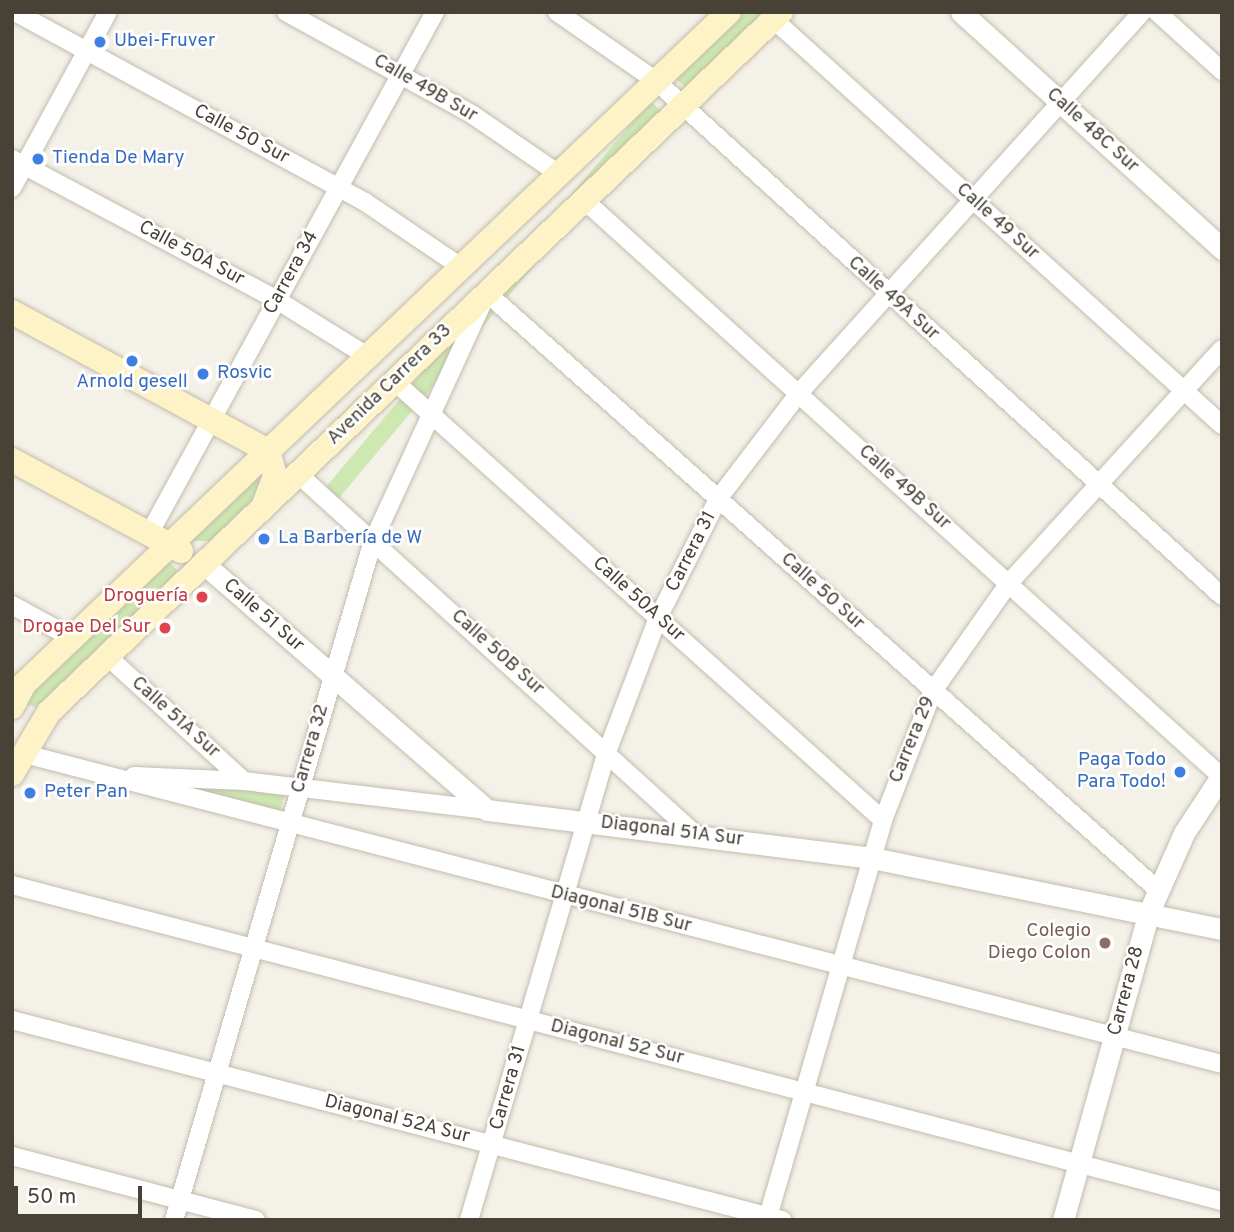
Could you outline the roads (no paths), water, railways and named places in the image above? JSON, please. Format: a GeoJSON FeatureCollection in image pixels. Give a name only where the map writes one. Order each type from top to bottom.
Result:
{"type":"FeatureCollection","features":[{"type":"Feature","properties":{"kind":"main road","name":"Avenida Carrera 33"},"geometry":{"type":"LineString","coordinates":[[12,707],[18,690],[72,638],[159,540],[268,451],[729,12]]}},
{"type":"Feature","properties":{"kind":"main road","name":"Avenida Carrera 33"},"geometry":{"type":"LineString","coordinates":[[15,765],[49,712],[777,16]]}},
{"type":"Feature","properties":{"kind":"main road"},"geometry":{"type":"LineString","coordinates":[[12,312],[268,451],[275,476],[264,506]]}},
{"type":"Feature","properties":{"kind":"main road","name":"Calle 51 Sur"},"geometry":{"type":"LineString","coordinates":[[12,460],[203,563]]}},
{"type":"Feature","properties":{"kind":"street","name":"Calle 50 Sur"},"geometry":{"type":"LineString","coordinates":[[15,12],[339,188],[461,267]]}},
{"type":"Feature","properties":{"kind":"street"},"geometry":{"type":"LineString","coordinates":[[12,188],[18,162],[108,12]]}},
{"type":"Feature","properties":{"kind":"street","name":"Calle 49B Sur"},"geometry":{"type":"LineString","coordinates":[[286,12],[401,74],[559,174]]}},
{"type":"Feature","properties":{"kind":"street","name":"Carrera 34"},"geometry":{"type":"LineString","coordinates":[[159,540],[211,420],[435,12]]}},
{"type":"Feature","properties":{"kind":"street","name":"Calle 49A Sur"},"geometry":{"type":"LineString","coordinates":[[557,12],[656,81],[886,294],[1222,596]]}},
{"type":"Feature","properties":{"kind":"street","name":"Calle 48C Sur"},"geometry":{"type":"LineString","coordinates":[[961,12],[1222,249]]}},
{"type":"Feature","properties":{"kind":"street","name":"Carrera 31"},"geometry":{"type":"LineString","coordinates":[[469,1220],[607,752],[659,618],[718,499],[799,393],[1142,12]]}},
{"type":"Feature","properties":{"kind":"street"},"geometry":{"type":"LineString","coordinates":[[1157,12],[1222,71]]}},
{"type":"Feature","properties":{"kind":"street","name":"Calle 49 Sur"},"geometry":{"type":"LineString","coordinates":[[777,16],[972,200],[1222,425]]}},
{"type":"Feature","properties":{"kind":"street","name":"Calle 50A Sur"},"geometry":{"type":"LineString","coordinates":[[18,162],[277,300],[367,356]]}},
{"type":"Feature","properties":{"kind":"street","name":"Calle 49B Sur"},"geometry":{"type":"LineString","coordinates":[[584,200],[1221,776]]}},
{"type":"Feature","properties":{"kind":"street","name":"Calle 50 Sur"},"geometry":{"type":"LineString","coordinates":[[487,293],[1157,890]]}},
{"type":"Feature","properties":{"kind":"street","name":"Carrera 32"},"geometry":{"type":"LineString","coordinates":[[174,1220],[331,676],[373,541],[429,412],[487,293]]}},
{"type":"Feature","properties":{"kind":"street","name":"Carrera 29"},"geometry":{"type":"LineString","coordinates":[[772,1219],[805,1091],[883,820],[933,691],[1009,583],[1222,349]]}},
{"type":"Feature","properties":{"kind":"street","name":"Calle 50A Sur"},"geometry":{"type":"LineString","coordinates":[[394,381],[883,820]]}},
{"type":"Feature","properties":{"kind":"street","name":"Calle 50B Sur"},"geometry":{"type":"LineString","coordinates":[[297,474],[696,835]]}},
{"type":"Feature","properties":{"kind":"street","name":"Calle 51 Sur"},"geometry":{"type":"LineString","coordinates":[[203,563],[487,810]]}},
{"type":"Feature","properties":{"kind":"street"},"geometry":{"type":"LineString","coordinates":[[12,606],[72,638]]}},
{"type":"Feature","properties":{"kind":"street","name":"Calle 51A Sur"},"geometry":{"type":"LineString","coordinates":[[107,656],[244,781]]}},
{"type":"Feature","properties":{"kind":"street","name":"Diagonal 51B Sur"},"geometry":{"type":"LineString","coordinates":[[15,765],[116,777],[289,825],[1222,1064]]}},
{"type":"Feature","properties":{"kind":"street","name":"Carrera 28"},"geometry":{"type":"LineString","coordinates":[[1063,1220],[1149,912],[1157,890],[1221,776]]}},
{"type":"Feature","properties":{"kind":"street","name":"Diagonal 51A Sur"},"geometry":{"type":"LineString","coordinates":[[116,777],[244,781],[872,858],[1149,912],[1222,929]]}},
{"type":"Feature","properties":{"kind":"street","name":"Diagonal 52 Sur"},"geometry":{"type":"LineString","coordinates":[[12,885],[253,953],[528,1020],[805,1091],[1079,1167],[1222,1201]]}},
{"type":"Feature","properties":{"kind":"street","name":"Diagonal 52A Sur"},"geometry":{"type":"LineString","coordinates":[[12,1020],[772,1219]]}},
{"type":"Feature","properties":{"kind":"street"},"geometry":{"type":"LineString","coordinates":[[12,1156],[256,1220]]}},
{"type":"Feature","properties":{"kind":"place","name":"Ubei-Fruver"},"geometry":{"type":"Point","coordinates":[100,42]}},
{"type":"Feature","properties":{"kind":"place","name":"Tienda De Mary"},"geometry":{"type":"Point","coordinates":[38,159]}},
{"type":"Feature","properties":{"kind":"place","name":"Arnold gesell"},"geometry":{"type":"Point","coordinates":[132,361]}},
{"type":"Feature","properties":{"kind":"place","name":"Rosvic"},"geometry":{"type":"Point","coordinates":[203,374]}},
{"type":"Feature","properties":{"kind":"place","name":"La Barbería de W"},"geometry":{"type":"Point","coordinates":[264,539]}},
{"type":"Feature","properties":{"kind":"place","name":"Droguería"},"geometry":{"type":"Point","coordinates":[202,597]}},
{"type":"Feature","properties":{"kind":"place","name":"Drogae Del Sur"},"geometry":{"type":"Point","coordinates":[165,628]}},
{"type":"Feature","properties":{"kind":"place","name":"Paga Todo Para Todo!"},"geometry":{"type":"Point","coordinates":[1180,772]}},
{"type":"Feature","properties":{"kind":"place","name":"Peter Pan"},"geometry":{"type":"Point","coordinates":[30,793]}},
{"type":"Feature","properties":{"kind":"place","name":"Colegio Diego Colon"},"geometry":{"type":"Point","coordinates":[1105,943]}}]}
